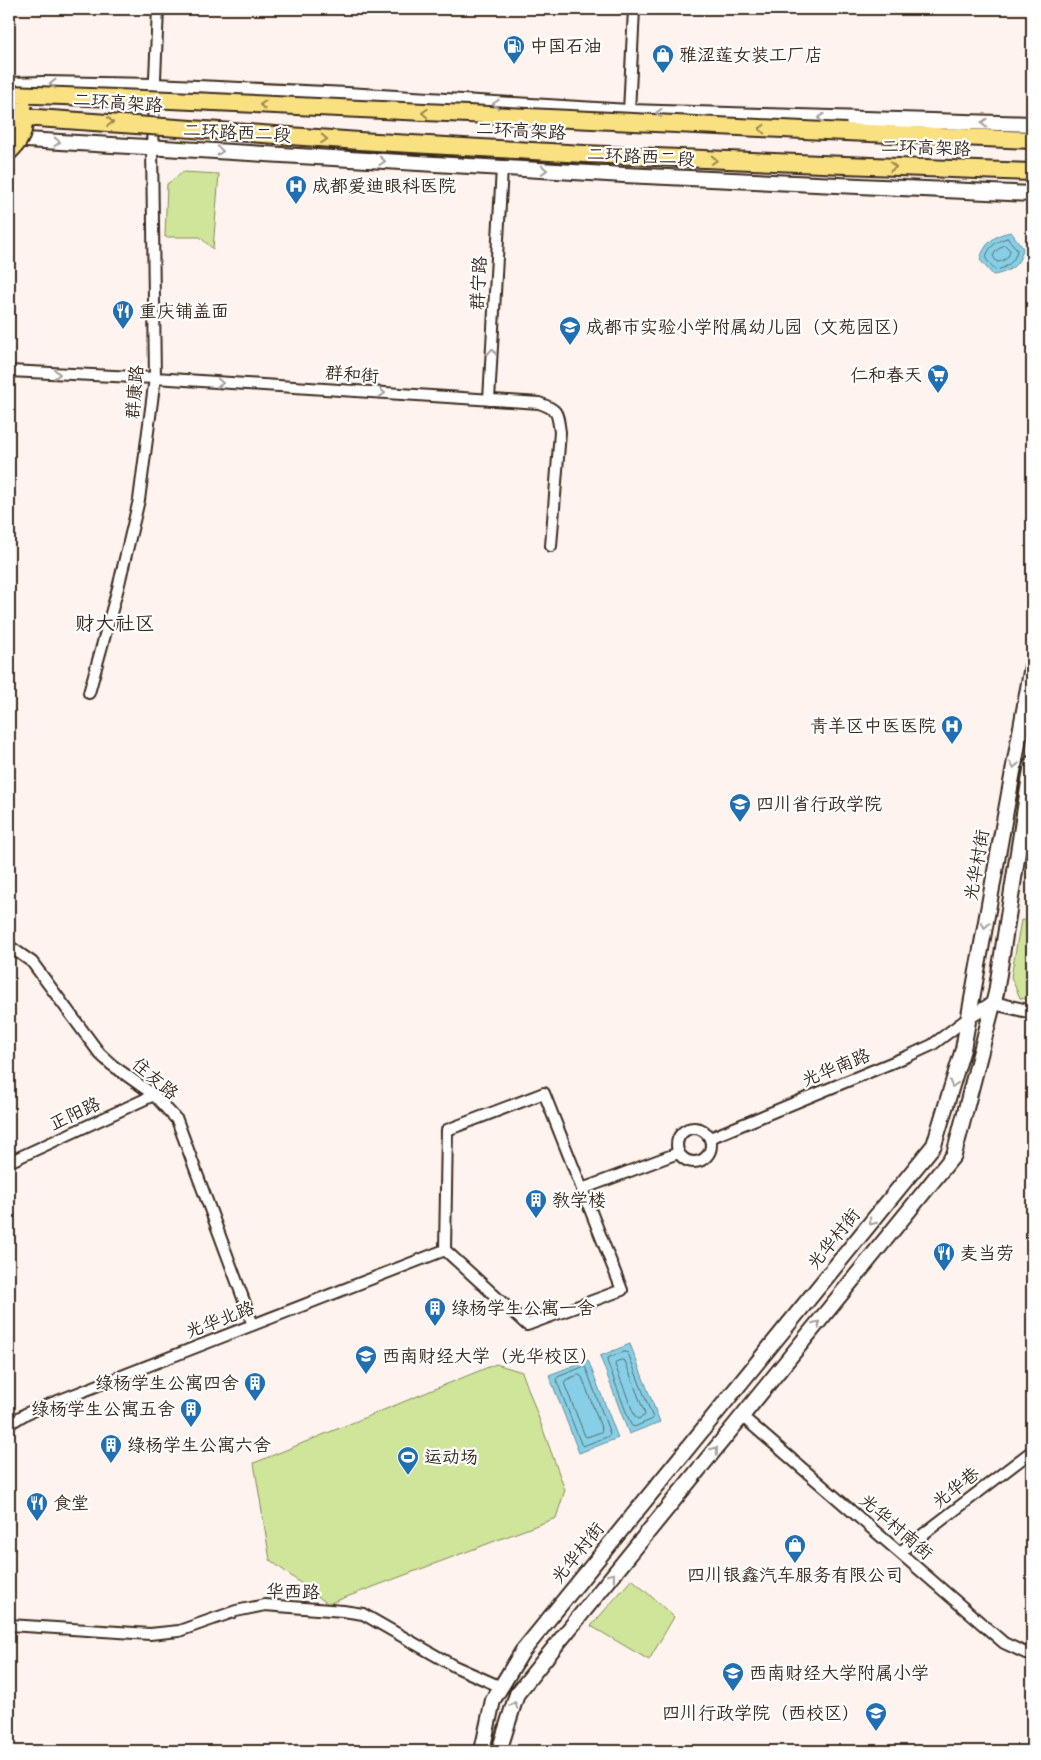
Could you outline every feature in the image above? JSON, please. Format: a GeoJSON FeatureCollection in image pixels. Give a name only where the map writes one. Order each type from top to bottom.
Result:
{"type":"FeatureCollection","features":[{"type":"Feature","properties":{"kind":"highway","name":"二环高架路"},"geometry":{"type":"LineString","coordinates":[[9,92],[624,123],[1032,140]]}},
{"type":"Feature","properties":{"kind":"highway"},"geometry":{"type":"LineString","coordinates":[[9,92],[23,107],[24,131],[19,141],[9,152]]}},
{"type":"Feature","properties":{"kind":"highway","name":"二环高架路"},"geometry":{"type":"LineString","coordinates":[[9,116],[359,141],[584,154],[1032,172]]}},
{"type":"Feature","properties":{"kind":"main road"},"geometry":{"type":"LineString","coordinates":[[9,85],[154,86],[347,95],[629,112],[1032,124]]}},
{"type":"Feature","properties":{"kind":"main road","name":"二环路西二段"},"geometry":{"type":"LineString","coordinates":[[9,139],[502,168],[1032,194]]}},
{"type":"Feature","properties":{"kind":"main road","name":"光华村街"},"geometry":{"type":"LineString","coordinates":[[482,1751],[494,1700],[522,1652],[934,1145],[963,1049],[1032,666]]}},
{"type":"Feature","properties":{"kind":"main road"},"geometry":{"type":"LineString","coordinates":[[499,1751],[517,1694],[954,1155],[993,1003],[1032,763]]}},
{"type":"Feature","properties":{"kind":"street","name":"群康路"},"geometry":{"type":"LineString","coordinates":[[89,693],[118,588],[139,500],[155,378],[152,147],[158,9]]}},
{"type":"Feature","properties":{"kind":"street"},"geometry":{"type":"LineString","coordinates":[[629,112],[634,9]]}},
{"type":"Feature","properties":{"kind":"street","name":"群宁路"},"geometry":{"type":"LineString","coordinates":[[489,400],[502,168]]}},
{"type":"Feature","properties":{"kind":"street","name":"群和街"},"geometry":{"type":"LineString","coordinates":[[9,371],[155,378],[539,403],[551,407],[557,414],[560,432],[551,546]]}},
{"type":"Feature","properties":{"kind":"street","name":"住友路"},"geometry":{"type":"LineString","coordinates":[[9,946],[32,962],[100,1054],[154,1096],[178,1120],[253,1325]]}},
{"type":"Feature","properties":{"kind":"street"},"geometry":{"type":"LineString","coordinates":[[968,1018],[993,1003],[1032,1012]]}},
{"type":"Feature","properties":{"kind":"street","name":"光华南路"},"geometry":{"type":"LineString","coordinates":[[710,1138],[932,1045],[968,1018]]}},
{"type":"Feature","properties":{"kind":"street"},"geometry":{"type":"LineString","coordinates":[[544,1093],[582,1189],[622,1290],[526,1326],[445,1250],[447,1130],[544,1093]]}},
{"type":"Feature","properties":{"kind":"street","name":"正阳路"},"geometry":{"type":"LineString","coordinates":[[9,1162],[154,1096]]}},
{"type":"Feature","properties":{"kind":"street"},"geometry":{"type":"LineString","coordinates":[[697,1128],[707,1133],[710,1138],[710,1150],[704,1159],[692,1162],[686,1161],[678,1153],[676,1141],[678,1136],[686,1129],[697,1128]]}},
{"type":"Feature","properties":{"kind":"street"},"geometry":{"type":"LineString","coordinates":[[582,1189],[678,1153]]}},
{"type":"Feature","properties":{"kind":"street","name":"光华北路"},"geometry":{"type":"LineString","coordinates":[[9,1424],[27,1413],[445,1250]]}},
{"type":"Feature","properties":{"kind":"street","name":"光华村南街"},"geometry":{"type":"LineString","coordinates":[[742,1416],[1004,1643],[1032,1656]]}},
{"type":"Feature","properties":{"kind":"street","name":"光华巷"},"geometry":{"type":"LineString","coordinates":[[900,1552],[1032,1451]]}},
{"type":"Feature","properties":{"kind":"street","name":"华西路"},"geometry":{"type":"LineString","coordinates":[[9,1625],[78,1631],[150,1634],[179,1631],[236,1611],[265,1605],[343,1611],[363,1614],[454,1666],[502,1686]]}},
{"type":"Feature","properties":{"kind":"green space"},"geometry":{"type":"Polygon","coordinates":[[[183,172],[219,174],[213,249],[200,237],[165,237],[167,184],[183,172]]]}},
{"type":"Feature","properties":{"kind":"green space"},"geometry":{"type":"Polygon","coordinates":[[[1021,920],[1032,921],[1032,1000],[1020,998],[1011,977],[1021,920]]]}},
{"type":"Feature","properties":{"kind":"green space","name":"运动场"},"geometry":{"type":"Polygon","coordinates":[[[496,1364],[522,1372],[565,1490],[556,1518],[328,1604],[270,1560],[254,1463],[496,1364]]]}},
{"type":"Feature","properties":{"kind":"green space"},"geometry":{"type":"Polygon","coordinates":[[[632,1579],[674,1617],[649,1660],[591,1626],[632,1579]]]}},
{"type":"Feature","properties":{"kind":"water"},"geometry":{"type":"Polygon","coordinates":[[[1011,232],[1023,248],[1020,259],[1009,270],[993,275],[980,260],[984,250],[995,238],[1011,232]]]}},
{"type":"Feature","properties":{"kind":"water"},"geometry":{"type":"Polygon","coordinates":[[[630,1344],[660,1422],[629,1434],[600,1356],[630,1344]]]}},
{"type":"Feature","properties":{"kind":"water"},"geometry":{"type":"Polygon","coordinates":[[[588,1360],[618,1438],[579,1453],[549,1375],[588,1360]]]}},
{"type":"Feature","properties":{"kind":"place","name":"中国石油"},"geometry":{"type":"Point","coordinates":[514,65]}},
{"type":"Feature","properties":{"kind":"place","name":"雅涩莲女装工厂店"},"geometry":{"type":"Point","coordinates":[663,74]}},
{"type":"Feature","properties":{"kind":"place","name":"成都爱迪眼科医院"},"geometry":{"type":"Point","coordinates":[296,205]}},
{"type":"Feature","properties":{"kind":"place","name":"重庆铺盖面"},"geometry":{"type":"Point","coordinates":[123,330]}},
{"type":"Feature","properties":{"kind":"place","name":"成都市实验小学附属幼儿园（文苑园区）"},"geometry":{"type":"Point","coordinates":[570,346]}},
{"type":"Feature","properties":{"kind":"place","name":"仁和春天"},"geometry":{"type":"Point","coordinates":[938,394]}},
{"type":"Feature","properties":{"kind":"place","name":"青羊区中医医院"},"geometry":{"type":"Point","coordinates":[952,745]}},
{"type":"Feature","properties":{"kind":"place","name":"四川省行政学院"},"geometry":{"type":"Point","coordinates":[740,823]}},
{"type":"Feature","properties":{"kind":"place","name":"教学楼"},"geometry":{"type":"Point","coordinates":[536,1219]}},
{"type":"Feature","properties":{"kind":"place","name":"麦当劳"},"geometry":{"type":"Point","coordinates":[944,1272]}},
{"type":"Feature","properties":{"kind":"place","name":"绿杨学生公寓一舍"},"geometry":{"type":"Point","coordinates":[435,1327]}},
{"type":"Feature","properties":{"kind":"place","name":"西南财经大学（光华校区）"},"geometry":{"type":"Point","coordinates":[366,1375]}},
{"type":"Feature","properties":{"kind":"place","name":"绿杨学生公寓四舍"},"geometry":{"type":"Point","coordinates":[255,1402]}},
{"type":"Feature","properties":{"kind":"place","name":"绿杨学生公寓五舍"},"geometry":{"type":"Point","coordinates":[191,1428]}},
{"type":"Feature","properties":{"kind":"place","name":"绿杨学生公寓六舍"},"geometry":{"type":"Point","coordinates":[111,1464]}},
{"type":"Feature","properties":{"kind":"place","name":"运动场"},"geometry":{"type":"Point","coordinates":[408,1476]}},
{"type":"Feature","properties":{"kind":"place","name":"食堂"},"geometry":{"type":"Point","coordinates":[37,1522]}},
{"type":"Feature","properties":{"kind":"place","name":"四川银鑫汽车服务有限公司"},"geometry":{"type":"Point","coordinates":[795,1564]}},
{"type":"Feature","properties":{"kind":"place","name":"西南财经大学附属小学"},"geometry":{"type":"Point","coordinates":[733,1692]}},
{"type":"Feature","properties":{"kind":"place","name":"四川行政学院（西校区）"},"geometry":{"type":"Point","coordinates":[876,1732]}},
{"type":"Feature","properties":{"kind":"district","name":"财大社区"},"geometry":{"type":"Point","coordinates":[115,623]}}]}
